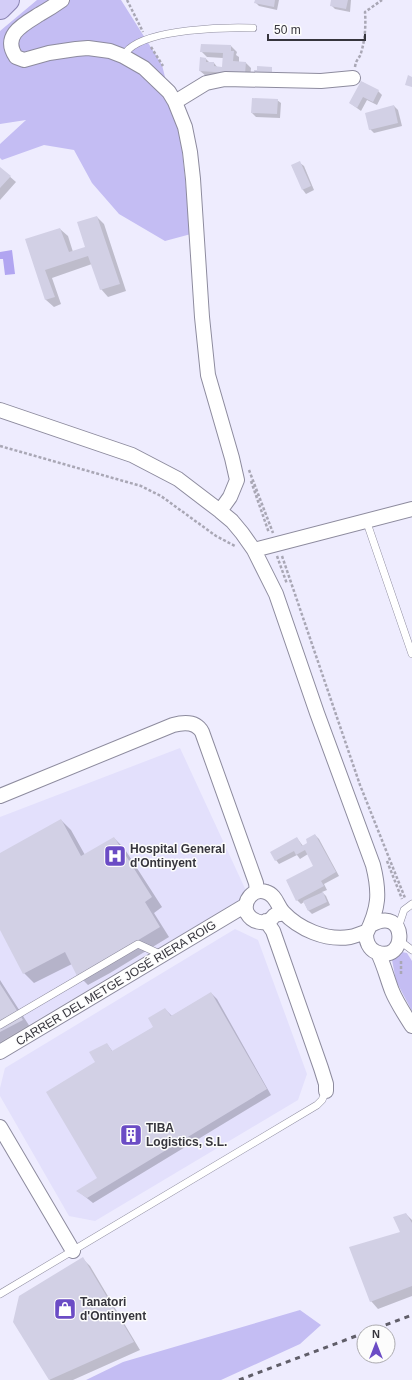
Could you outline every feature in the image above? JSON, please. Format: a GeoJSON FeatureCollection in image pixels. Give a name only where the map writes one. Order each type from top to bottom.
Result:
{"type":"FeatureCollection","features":[{"type":"Feature","properties":{"kind":"main road"},"geometry":{"type":"LineString","coordinates":[[0,8],[8,0]]}},
{"type":"Feature","properties":{"kind":"street"},"geometry":{"type":"LineString","coordinates":[[62,0],[25,23],[14,33],[12,38],[12,48],[16,57],[24,60],[65,50],[88,48],[110,51],[123,56],[144,68],[169,92],[175,102],[185,127],[193,179],[202,318],[208,375],[237,480],[230,497],[220,510]]}},
{"type":"Feature","properties":{"kind":"street"},"geometry":{"type":"LineString","coordinates":[[175,102],[206,83],[225,79],[321,81],[353,78]]}},
{"type":"Feature","properties":{"kind":"street"},"geometry":{"type":"LineString","coordinates":[[0,410],[132,455],[178,479],[220,510],[232,521],[254,550],[275,592],[317,714],[373,865],[377,880],[377,902],[370,947],[383,953]]}},
{"type":"Feature","properties":{"kind":"street"},"geometry":{"type":"LineString","coordinates":[[254,550],[412,509]]}},
{"type":"Feature","properties":{"kind":"street"},"geometry":{"type":"LineString","coordinates":[[0,796],[169,727],[183,722],[193,724],[200,728],[202,732],[254,876],[258,891]]}},
{"type":"Feature","properties":{"kind":"street"},"geometry":{"type":"LineString","coordinates":[[326,1091],[322,1068],[274,917],[273,895],[268,892],[258,891],[249,896],[248,911],[256,921],[274,917],[324,936],[351,937],[394,924],[399,935],[397,946],[383,953]]}},
{"type":"Feature","properties":{"kind":"street","name":"CARRER DEL METGE JOSÉ RIERA ROIG"},"geometry":{"type":"LineString","coordinates":[[0,1052],[231,913],[248,911]]}},
{"type":"Feature","properties":{"kind":"street"},"geometry":{"type":"LineString","coordinates":[[383,953],[385,967],[397,1001],[412,1026]]}},
{"type":"Feature","properties":{"kind":"street"},"geometry":{"type":"LineString","coordinates":[[0,1127],[73,1250]]}},
{"type":"Feature","properties":{"kind":"lane"},"geometry":{"type":"LineString","coordinates":[[123,56],[129,49],[147,39],[190,30],[232,27],[253,28]]}},
{"type":"Feature","properties":{"kind":"lane"},"geometry":{"type":"LineString","coordinates":[[366,520],[412,654]]}},
{"type":"Feature","properties":{"kind":"lane"},"geometry":{"type":"LineString","coordinates":[[410,905],[404,910],[401,916],[399,935],[412,950]]}},
{"type":"Feature","properties":{"kind":"lane"},"geometry":{"type":"LineString","coordinates":[[0,1025],[138,944],[162,955]]}},
{"type":"Feature","properties":{"kind":"lane"},"geometry":{"type":"LineString","coordinates":[[0,1294],[317,1105],[322,1100],[326,1091]]}},
{"type":"Feature","properties":{"kind":"path"},"geometry":{"type":"LineString","coordinates":[[127,0],[166,72]]}},
{"type":"Feature","properties":{"kind":"path"},"geometry":{"type":"LineString","coordinates":[[353,78],[355,65],[361,55],[366,27],[365,12],[382,0]]}},
{"type":"Feature","properties":{"kind":"path"},"geometry":{"type":"LineString","coordinates":[[0,446],[141,486],[161,496],[216,536],[236,548]]}},
{"type":"Feature","properties":{"kind":"path"},"geometry":{"type":"LineString","coordinates":[[247,466],[360,785],[410,905]]}},
{"type":"Feature","properties":{"kind":"path"},"geometry":{"type":"LineString","coordinates":[[275,544],[287,584],[275,592]]}},
{"type":"Feature","properties":{"kind":"shaded area"},"geometry":{"type":"Polygon","coordinates":[[[37,0],[121,0],[162,65],[181,141],[191,234],[165,241],[119,214],[92,183],[74,150],[44,145],[2,160],[0,158],[0,144],[26,120],[0,124],[0,31],[37,0]]]}},
{"type":"Feature","properties":{"kind":"shaded area"},"geometry":{"type":"Polygon","coordinates":[[[12,250],[15,274],[5,275],[3,259],[0,259],[0,252],[12,250]]]}},
{"type":"Feature","properties":{"kind":"shaded area","name":"Hospital General d'Ontinyent"},"geometry":{"type":"Polygon","coordinates":[[[180,748],[248,895],[0,1042],[0,817],[180,748]]]}},
{"type":"Feature","properties":{"kind":"shaded area"},"geometry":{"type":"Polygon","coordinates":[[[235,929],[258,940],[307,1074],[298,1100],[95,1221],[69,1216],[0,1096],[0,1088],[5,1068],[235,929]]]}},
{"type":"Feature","properties":{"kind":"shaded area"},"geometry":{"type":"Polygon","coordinates":[[[397,951],[407,953],[412,961],[412,1011],[396,981],[392,960],[397,951]]]}},
{"type":"Feature","properties":{"kind":"shaded area"},"geometry":{"type":"Polygon","coordinates":[[[300,1310],[321,1325],[300,1344],[221,1380],[86,1380],[123,1362],[300,1310]]]}},
{"type":"Feature","properties":{"kind":"building"},"geometry":{"type":"Polygon","coordinates":[[[255,0],[275,0],[274,7],[254,3],[255,0]]]}},
{"type":"Feature","properties":{"kind":"building"},"geometry":{"type":"Polygon","coordinates":[[[331,0],[348,0],[346,9],[330,6],[331,0]]]}},
{"type":"Feature","properties":{"kind":"building"},"geometry":{"type":"Polygon","coordinates":[[[201,44],[231,45],[231,51],[234,51],[233,61],[246,62],[245,74],[199,71],[200,57],[206,58],[206,62],[214,62],[214,66],[222,67],[223,53],[200,52],[201,44]]]}},
{"type":"Feature","properties":{"kind":"building"},"geometry":{"type":"Polygon","coordinates":[[[257,66],[272,67],[272,74],[254,73],[254,70],[257,70],[257,66]]]}},
{"type":"Feature","properties":{"kind":"building"},"geometry":{"type":"Polygon","coordinates":[[[408,75],[412,77],[412,87],[405,85],[408,75]]]}},
{"type":"Feature","properties":{"kind":"building"},"geometry":{"type":"Polygon","coordinates":[[[361,81],[379,90],[373,102],[363,97],[357,108],[349,103],[361,81]]]}},
{"type":"Feature","properties":{"kind":"building"},"geometry":{"type":"Polygon","coordinates":[[[252,98],[278,99],[277,114],[251,113],[252,98]]]}},
{"type":"Feature","properties":{"kind":"building"},"geometry":{"type":"Polygon","coordinates":[[[394,105],[398,123],[369,130],[365,113],[394,105]]]}},
{"type":"Feature","properties":{"kind":"building"},"geometry":{"type":"Polygon","coordinates":[[[300,161],[311,186],[302,190],[291,165],[300,161]]]}},
{"type":"Feature","properties":{"kind":"building"},"geometry":{"type":"Polygon","coordinates":[[[0,167],[11,176],[0,188],[0,167]]]}},
{"type":"Feature","properties":{"kind":"building"},"geometry":{"type":"Polygon","coordinates":[[[97,216],[120,284],[100,290],[88,256],[45,270],[55,297],[45,300],[25,239],[60,228],[69,252],[85,247],[77,222],[97,216]]]}},
{"type":"Feature","properties":{"kind":"building"},"geometry":{"type":"Polygon","coordinates":[[[61,819],[81,856],[114,837],[152,897],[145,902],[160,927],[77,976],[65,952],[23,974],[0,930],[0,853],[61,819]]]}},
{"type":"Feature","properties":{"kind":"building"},"geometry":{"type":"Polygon","coordinates":[[[315,834],[336,872],[321,881],[324,886],[296,901],[286,880],[313,866],[305,850],[296,855],[294,851],[275,861],[270,852],[297,837],[302,846],[307,843],[306,839],[315,834]]]}},
{"type":"Feature","properties":{"kind":"building"},"geometry":{"type":"Polygon","coordinates":[[[323,892],[327,902],[308,911],[303,901],[323,892]]]}},
{"type":"Feature","properties":{"kind":"building"},"geometry":{"type":"Polygon","coordinates":[[[0,984],[23,1020],[0,1032],[0,984]]]}},
{"type":"Feature","properties":{"kind":"building","name":"TIBA Logistics, S.L."},"geometry":{"type":"Polygon","coordinates":[[[211,992],[267,1089],[87,1198],[76,1191],[97,1178],[46,1092],[95,1062],[89,1052],[107,1043],[112,1051],[153,1027],[148,1018],[165,1008],[171,1016],[211,992]]]}},
{"type":"Feature","properties":{"kind":"building"},"geometry":{"type":"Polygon","coordinates":[[[406,1213],[412,1223],[412,1286],[370,1302],[349,1247],[400,1232],[393,1217],[406,1213]]]}},
{"type":"Feature","properties":{"kind":"building","name":"Tanatori d'Ontinyent"},"geometry":{"type":"Polygon","coordinates":[[[83,1257],[134,1342],[49,1380],[13,1322],[19,1296],[83,1257]]]}},
{"type":"Feature","properties":{"kind":"railway"},"geometry":{"type":"LineString","coordinates":[[388,1324],[412,1315]]}},
{"type":"Feature","properties":{"kind":"railway"},"geometry":{"type":"LineString","coordinates":[[239,1380],[356,1336]]}},
{"type":"Feature","properties":{"kind":"place","name":"Hospital General d'Ontinyent"},"geometry":{"type":"Point","coordinates":[115,856]}},
{"type":"Feature","properties":{"kind":"place","name":"TIBA Logistics, S.L."},"geometry":{"type":"Point","coordinates":[131,1135]}},
{"type":"Feature","properties":{"kind":"place","name":"Tanatori d'Ontinyent"},"geometry":{"type":"Point","coordinates":[65,1309]}}]}
